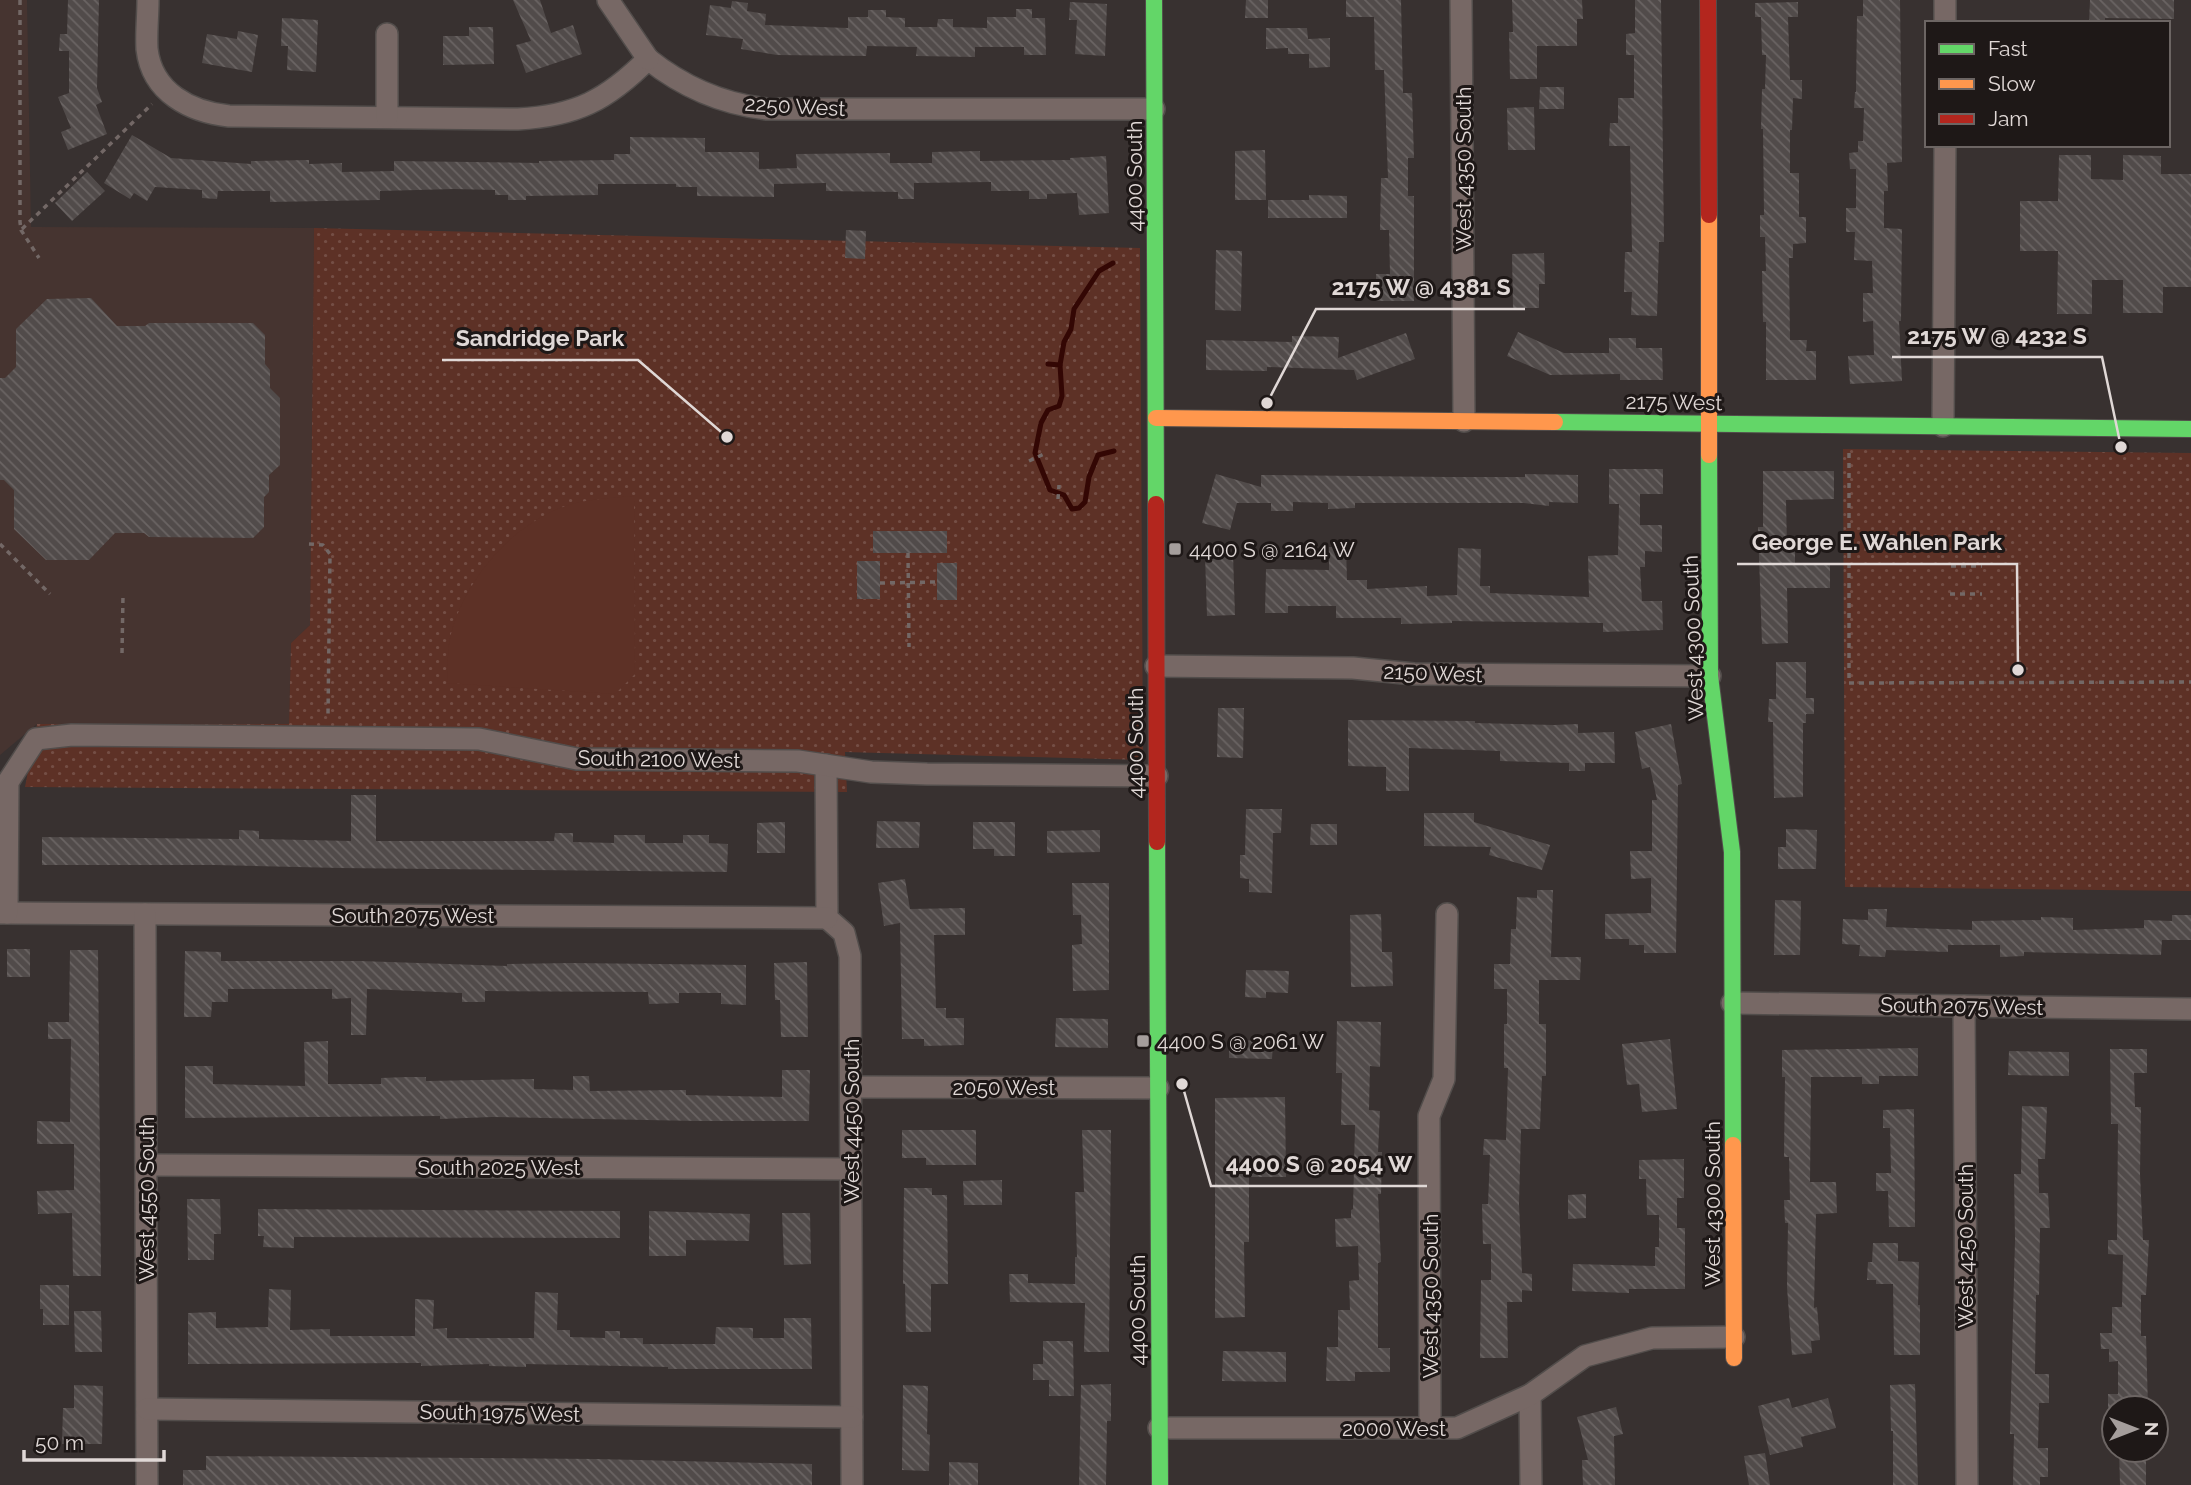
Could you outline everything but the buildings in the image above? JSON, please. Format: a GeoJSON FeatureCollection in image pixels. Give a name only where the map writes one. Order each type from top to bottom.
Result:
{"type":"FeatureCollection","features":[{"type":"Feature","properties":{"kind":"street"},"geometry":{"type":"LineString","coordinates":[[148,0],[147,50],[150,62],[167,98],[200,111],[229,116],[518,119],[561,115],[585,106],[632,76],[648,59],[608,0]]}},
{"type":"Feature","properties":{"kind":"street","name":"4400 South"},"geometry":{"type":"LineString","coordinates":[[1154,0],[1160,1485]]}},
{"type":"Feature","properties":{"kind":"street","name":"West 4350 South"},"geometry":{"type":"LineString","coordinates":[[1461,0],[1464,421]]}},
{"type":"Feature","properties":{"kind":"street","name":"West 4300 South"},"geometry":{"type":"LineString","coordinates":[[1708,0],[1710,676],[1732,852],[1734,1358]]}},
{"type":"Feature","properties":{"kind":"street"},"geometry":{"type":"LineString","coordinates":[[1945,0],[1945,21]]}},
{"type":"Feature","properties":{"kind":"street"},"geometry":{"type":"LineString","coordinates":[[387,34],[387,117]]}},
{"type":"Feature","properties":{"kind":"street","name":"2250 West"},"geometry":{"type":"LineString","coordinates":[[648,59],[691,88],[730,102],[767,108],[1154,109]]}},
{"type":"Feature","properties":{"kind":"street"},"geometry":{"type":"LineString","coordinates":[[1943,426],[1945,147]]}},
{"type":"Feature","properties":{"kind":"street","name":"2175 West"},"geometry":{"type":"LineString","coordinates":[[1156,418],[2191,429]]}},
{"type":"Feature","properties":{"kind":"street","name":"2150 West"},"geometry":{"type":"LineString","coordinates":[[1156,666],[1353,668],[1413,674],[1710,676]]}},
{"type":"Feature","properties":{"kind":"street","name":"South 2100 West"},"geometry":{"type":"LineString","coordinates":[[4,913],[8,782],[36,739],[72,735],[135,734],[479,739],[577,759],[797,761],[870,772],[927,774],[1157,776]]}},
{"type":"Feature","properties":{"kind":"street"},"geometry":{"type":"LineString","coordinates":[[826,765],[827,918]]}},
{"type":"Feature","properties":{"kind":"street","name":"South 2075 West"},"geometry":{"type":"LineString","coordinates":[[4,913],[827,918]]}},
{"type":"Feature","properties":{"kind":"street","name":"West 4550 South"},"geometry":{"type":"LineString","coordinates":[[145,914],[147,1485]]}},
{"type":"Feature","properties":{"kind":"street","name":"West 4350 South"},"geometry":{"type":"LineString","coordinates":[[1430,1428],[1429,1116],[1444,1079],[1447,914]]}},
{"type":"Feature","properties":{"kind":"street","name":"West 4450 South"},"geometry":{"type":"LineString","coordinates":[[827,918],[844,933],[850,956],[852,1485]]}},
{"type":"Feature","properties":{"kind":"street","name":"South 2075 West"},"geometry":{"type":"LineString","coordinates":[[1732,1003],[2191,1009]]}},
{"type":"Feature","properties":{"kind":"street","name":"West 4250 South"},"geometry":{"type":"LineString","coordinates":[[1964,1006],[1967,1485]]}},
{"type":"Feature","properties":{"kind":"street","name":"2050 West"},"geometry":{"type":"LineString","coordinates":[[851,1087],[1158,1088]]}},
{"type":"Feature","properties":{"kind":"street","name":"South 2025 West"},"geometry":{"type":"LineString","coordinates":[[146,1165],[851,1169]]}},
{"type":"Feature","properties":{"kind":"street","name":"2000 West"},"geometry":{"type":"LineString","coordinates":[[1159,1428],[1457,1428],[1530,1395],[1585,1356],[1652,1338],[1734,1337]]}},
{"type":"Feature","properties":{"kind":"street"},"geometry":{"type":"LineString","coordinates":[[1530,1395],[1531,1485]]}},
{"type":"Feature","properties":{"kind":"street","name":"South 1975 West"},"geometry":{"type":"LineString","coordinates":[[147,1409],[852,1417]]}},
{"type":"Feature","properties":{"kind":"path"},"geometry":{"type":"LineString","coordinates":[[20,0],[21,230],[39,258]]}},
{"type":"Feature","properties":{"kind":"path"},"geometry":{"type":"LineString","coordinates":[[21,230],[167,98]]}},
{"type":"Feature","properties":{"kind":"path"},"geometry":{"type":"LineString","coordinates":[[1029,461],[1045,453]]}},
{"type":"Feature","properties":{"kind":"path"},"geometry":{"type":"LineString","coordinates":[[1849,453],[1849,682],[2191,682]]}},
{"type":"Feature","properties":{"kind":"path"},"geometry":{"type":"LineString","coordinates":[[1058,499],[1059,485]]}},
{"type":"Feature","properties":{"kind":"path"},"geometry":{"type":"LineString","coordinates":[[0,544],[50,594]]}},
{"type":"Feature","properties":{"kind":"path"},"geometry":{"type":"LineString","coordinates":[[309,544],[323,545],[330,554],[328,715]]}},
{"type":"Feature","properties":{"kind":"path"},"geometry":{"type":"LineString","coordinates":[[908,553],[909,647]]}},
{"type":"Feature","properties":{"kind":"path"},"geometry":{"type":"LineString","coordinates":[[1951,566],[1982,566]]}},
{"type":"Feature","properties":{"kind":"path"},"geometry":{"type":"LineString","coordinates":[[880,583],[937,582]]}},
{"type":"Feature","properties":{"kind":"path"},"geometry":{"type":"LineString","coordinates":[[1950,594],[1982,594]]}},
{"type":"Feature","properties":{"kind":"path"},"geometry":{"type":"LineString","coordinates":[[122,653],[123,595]]}},
{"type":"Feature","properties":{"kind":"shaded area"},"geometry":{"type":"Polygon","coordinates":[[[0,0],[27,0],[31,227],[314,228],[310,625],[291,643],[289,724],[37,724],[0,755],[0,0]]]}},
{"type":"Feature","properties":{"kind":"shaded area"},"geometry":{"type":"Polygon","coordinates":[[[314,228],[1140,248],[1143,760],[845,752],[847,792],[25,787],[37,724],[289,724],[291,643],[310,625],[314,228]]]}},
{"type":"Feature","properties":{"kind":"shaded area"},"geometry":{"type":"Polygon","coordinates":[[[1843,449],[2191,453],[2191,891],[1845,887],[1843,449]]]}},
{"type":"Feature","properties":{"kind":"shaded area"},"geometry":{"type":"Polygon","coordinates":[[[634,496],[635,674],[615,694],[447,683],[448,652],[458,614],[478,576],[506,543],[541,517],[560,508],[587,501],[634,496]]]}},
{"type":"Feature","properties":{"kind":"waterway"},"geometry":{"type":"LineString","coordinates":[[1060,365],[1074,309],[1099,271],[1113,263]]}},
{"type":"Feature","properties":{"kind":"waterway"},"geometry":{"type":"LineString","coordinates":[[1048,364],[1060,365],[1062,396],[1059,406],[1048,410],[1041,423],[1035,453],[1050,490],[1064,495],[1072,509],[1079,508],[1085,502],[1089,477],[1098,455],[1114,451]]}},
{"type":"Feature","properties":{"kind":"traffic: fast"},"geometry":{"type":"LineString","coordinates":[[1154,0],[1156,504]]}},
{"type":"Feature","properties":{"kind":"traffic: fast"},"geometry":{"type":"LineString","coordinates":[[1555,422],[2191,429]]}},
{"type":"Feature","properties":{"kind":"traffic: fast"},"geometry":{"type":"LineString","coordinates":[[1709,455],[1710,676],[1732,852],[1733,1145]]}},
{"type":"Feature","properties":{"kind":"traffic: fast"},"geometry":{"type":"LineString","coordinates":[[1157,842],[1160,1485]]}},
{"type":"Feature","properties":{"kind":"traffic: slow"},"geometry":{"type":"LineString","coordinates":[[1709,215],[1709,455]]}},
{"type":"Feature","properties":{"kind":"traffic: slow"},"geometry":{"type":"LineString","coordinates":[[1156,418],[1555,422]]}},
{"type":"Feature","properties":{"kind":"traffic: slow"},"geometry":{"type":"LineString","coordinates":[[1733,1145],[1734,1358]]}},
{"type":"Feature","properties":{"kind":"traffic: jam"},"geometry":{"type":"LineString","coordinates":[[1708,0],[1709,215]]}},
{"type":"Feature","properties":{"kind":"traffic: jam"},"geometry":{"type":"LineString","coordinates":[[1156,504],[1157,842]]}},
{"type":"Feature","properties":{"kind":"place","name":"2175 W @ 4381 S"},"geometry":{"type":"Point","coordinates":[1267,403]}},
{"type":"Feature","properties":{"kind":"place","name":"Sandridge Park"},"geometry":{"type":"Point","coordinates":[727,437]}},
{"type":"Feature","properties":{"kind":"place","name":"2175 W @ 4232 S"},"geometry":{"type":"Point","coordinates":[2121,447]}},
{"type":"Feature","properties":{"kind":"place","name":"4400 S @ 2164 W"},"geometry":{"type":"Point","coordinates":[1175,549]}},
{"type":"Feature","properties":{"kind":"place","name":"George E. Wahlen Park"},"geometry":{"type":"Point","coordinates":[2018,670]}},
{"type":"Feature","properties":{"kind":"place","name":"4400 S @ 2061 W"},"geometry":{"type":"Point","coordinates":[1143,1041]}},
{"type":"Feature","properties":{"kind":"place","name":"4400 S @ 2054 W"},"geometry":{"type":"Point","coordinates":[1182,1084]}}]}
